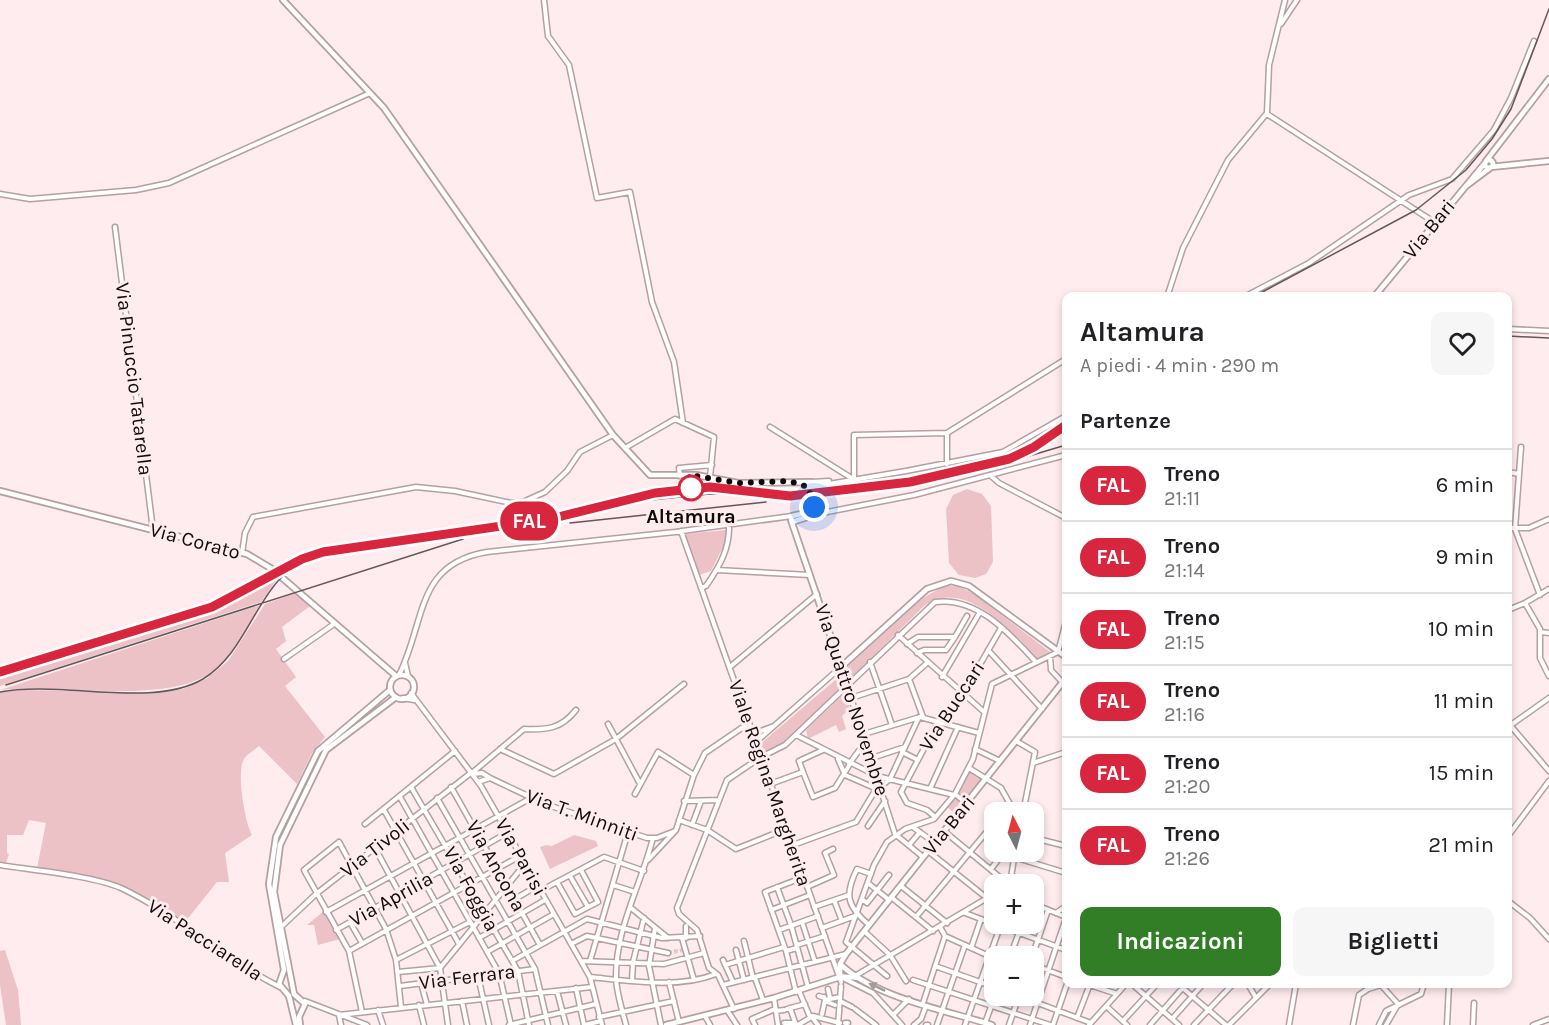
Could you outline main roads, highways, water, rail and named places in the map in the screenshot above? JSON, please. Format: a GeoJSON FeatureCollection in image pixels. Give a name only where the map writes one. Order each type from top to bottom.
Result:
{"type":"FeatureCollection","features":[{"type":"Feature","properties":{"kind":"main road"},"geometry":{"type":"LineString","coordinates":[[283,0],[370,93],[398,127],[603,422],[650,475],[710,477],[738,483],[789,481],[811,487]]}},
{"type":"Feature","properties":{"kind":"main road"},"geometry":{"type":"LineString","coordinates":[[1549,79],[1494,149],[1490,164],[1504,167],[1549,160]]}},
{"type":"Feature","properties":{"kind":"main road","name":"Via Bari"},"geometry":{"type":"LineString","coordinates":[[1378,292],[1461,189],[1490,164]]}},
{"type":"Feature","properties":{"kind":"main road"},"geometry":{"type":"LineString","coordinates":[[789,481],[811,487]]}},
{"type":"Feature","properties":{"kind":"main road","name":"Via Quattro Novembre"},"geometry":{"type":"LineString","coordinates":[[811,487],[813,510],[794,519],[796,532],[841,667],[927,589],[951,581],[969,586],[1062,654]]}},
{"type":"Feature","properties":{"kind":"main road","name":"Via Corato"},"geometry":{"type":"LineString","coordinates":[[0,491],[242,553],[272,569],[397,676]]}},
{"type":"Feature","properties":{"kind":"main road"},"geometry":{"type":"LineString","coordinates":[[388,670],[390,687],[396,697]]}},
{"type":"Feature","properties":{"kind":"main road"},"geometry":{"type":"LineString","coordinates":[[397,676],[408,676],[413,685],[411,693],[403,698],[396,697],[330,746],[323,755],[280,845],[273,882],[294,994],[305,1002],[298,1025],[289,996],[281,982],[284,970],[269,884],[276,837],[318,751],[390,687],[397,676]]}},
{"type":"Feature","properties":{"kind":"main road","name":"Via Bari"},"geometry":{"type":"LineString","coordinates":[[840,964],[1062,684]]}},
{"type":"Feature","properties":{"kind":"main road"},"geometry":{"type":"LineString","coordinates":[[840,964],[849,972],[880,989],[992,1025]]}},
{"type":"Feature","properties":{"kind":"main road"},"geometry":{"type":"LineString","coordinates":[[666,1025],[734,1009],[808,987],[841,981],[840,964]]}},
{"type":"Feature","properties":{"kind":"main road"},"geometry":{"type":"LineString","coordinates":[[281,982],[291,979]]}},
{"type":"Feature","properties":{"kind":"main road"},"geometry":{"type":"LineString","coordinates":[[292,1008],[297,1012],[303,1010]]}},
{"type":"Feature","properties":{"kind":"tunnel"},"geometry":{"type":"LineString","coordinates":[[668,953],[683,950]]}},
{"type":"Feature","properties":{"kind":"railway"},"geometry":{"type":"LineString","coordinates":[[1262,292],[1416,210],[1466,170],[1492,139],[1511,109],[1549,9]]}},
{"type":"Feature","properties":{"kind":"railway"},"geometry":{"type":"LineString","coordinates":[[1512,336],[1549,338]]}},
{"type":"Feature","properties":{"kind":"railway"},"geometry":{"type":"LineString","coordinates":[[0,692],[24,689],[158,692],[182,688],[203,679],[220,666],[234,649],[268,594],[281,578],[297,565],[317,555],[474,530],[549,521],[641,501],[709,494],[795,496],[910,482],[1009,459],[1034,447],[1062,428]]}},
{"type":"Feature","properties":{"kind":"railway"},"geometry":{"type":"LineString","coordinates":[[1029,456],[1062,446]]}},
{"type":"Feature","properties":{"kind":"railway"},"geometry":{"type":"LineString","coordinates":[[570,523],[766,502]]}},
{"type":"Feature","properties":{"kind":"railway"},"geometry":{"type":"LineString","coordinates":[[6,685],[463,539]]}},
{"type":"Feature","properties":{"kind":"railway"},"geometry":{"type":"LineString","coordinates":[[0,672],[212,607],[281,570]]}},
{"type":"Feature","properties":{"kind":"train","name":"FAL"},"geometry":{"type":"LineString","coordinates":[[0,672],[212,607],[241,594],[313,554],[474,528],[550,519],[655,493],[710,487],[769,496],[790,496],[910,482],[1009,459],[1034,447],[1062,428]]}},
{"type":"Feature","properties":{"kind":"place","name":"Altamura"},"geometry":{"type":"Point","coordinates":[691,488]}}]}
